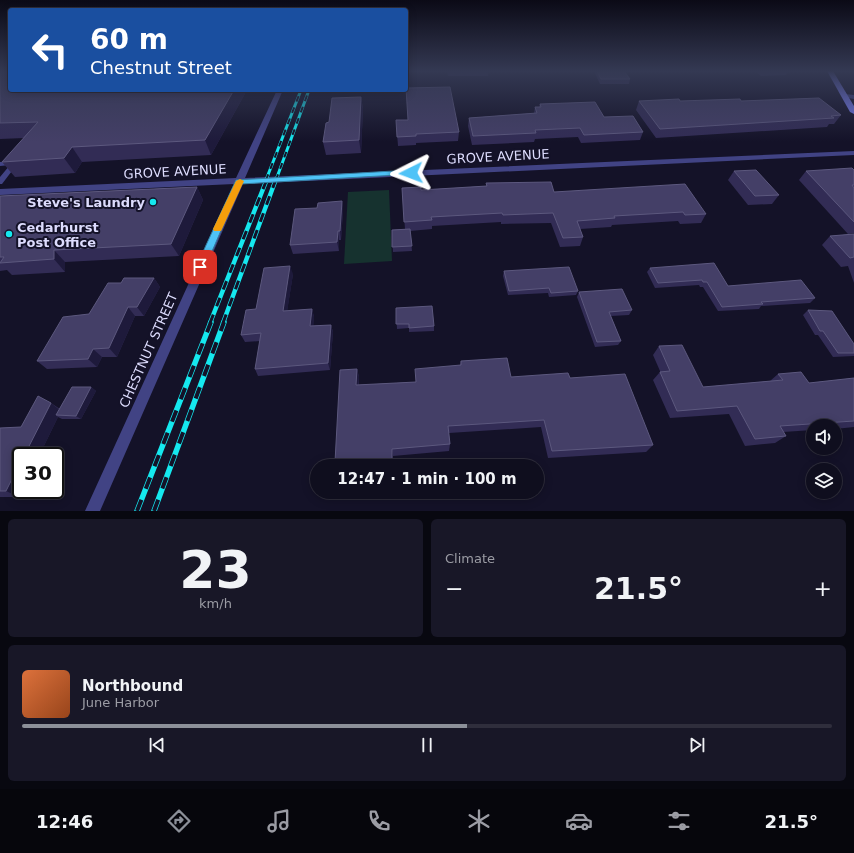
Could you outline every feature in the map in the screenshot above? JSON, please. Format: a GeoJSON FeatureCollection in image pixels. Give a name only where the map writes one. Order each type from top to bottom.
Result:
{"type":"FeatureCollection","features":[{"type":"Feature","properties":{"kind":"main road"},"geometry":{"type":"LineString","coordinates":[[844,96],[854,112]]}},
{"type":"Feature","properties":{"kind":"street","name":"CHESTNUT STREET"},"geometry":{"type":"LineString","coordinates":[[92,511],[278,95]]}},
{"type":"Feature","properties":{"kind":"street"},"geometry":{"type":"LineString","coordinates":[[844,96],[854,98]]}},
{"type":"Feature","properties":{"kind":"street","name":"GROVE AVENUE"},"geometry":{"type":"LineString","coordinates":[[0,192],[854,153]]}},
{"type":"Feature","properties":{"kind":"lane"},"geometry":{"type":"LineString","coordinates":[[0,164],[15,163],[0,182]]}},
{"type":"Feature","properties":{"kind":"green space"},"geometry":{"type":"Polygon","coordinates":[[[389,190],[392,261],[344,264],[348,192],[389,190]]]}},
{"type":"Feature","properties":{"kind":"building"},"geometry":{"type":"Polygon","coordinates":[[[0,95],[231,95],[205,140],[72,147],[64,158],[2,162],[38,122],[0,123],[0,95]]]}},
{"type":"Feature","properties":{"kind":"building"},"geometry":{"type":"Polygon","coordinates":[[[406,95],[452,95],[459,132],[416,134],[416,136],[397,137],[396,120],[408,120],[406,95]]]}},
{"type":"Feature","properties":{"kind":"building"},"geometry":{"type":"Polygon","coordinates":[[[361,97],[359,140],[323,142],[326,123],[329,122],[332,98],[361,97]]]}},
{"type":"Feature","properties":{"kind":"building"},"geometry":{"type":"Polygon","coordinates":[[[819,98],[841,115],[831,116],[834,118],[660,129],[639,101],[679,99],[680,101],[740,99],[741,101],[819,98]]]}},
{"type":"Feature","properties":{"kind":"building"},"geometry":{"type":"Polygon","coordinates":[[[595,102],[604,117],[633,116],[643,132],[584,135],[580,128],[535,130],[536,133],[473,136],[469,118],[537,113],[535,107],[541,107],[540,104],[595,102]]]}},
{"type":"Feature","properties":{"kind":"building"},"geometry":{"type":"Polygon","coordinates":[[[852,168],[854,170],[854,185],[852,185],[854,188],[854,222],[806,171],[852,168]]]}},
{"type":"Feature","properties":{"kind":"building"},"geometry":{"type":"Polygon","coordinates":[[[756,170],[779,195],[755,196],[734,171],[756,170]]]}},
{"type":"Feature","properties":{"kind":"building"},"geometry":{"type":"Polygon","coordinates":[[[551,182],[554,192],[685,184],[706,214],[685,215],[683,212],[614,216],[615,218],[577,221],[583,237],[563,238],[553,213],[503,215],[502,213],[431,217],[432,220],[404,222],[402,188],[421,187],[421,190],[487,186],[486,183],[551,182]]]}},
{"type":"Feature","properties":{"kind":"building"},"geometry":{"type":"Polygon","coordinates":[[[197,187],[171,244],[54,250],[54,259],[0,263],[4,257],[0,257],[0,196],[197,187]]]}},
{"type":"Feature","properties":{"kind":"building"},"geometry":{"type":"Polygon","coordinates":[[[342,201],[340,231],[338,231],[337,242],[290,245],[295,209],[317,208],[318,203],[342,201]]]}},
{"type":"Feature","properties":{"kind":"building"},"geometry":{"type":"Polygon","coordinates":[[[410,229],[412,246],[392,247],[392,230],[410,229]]]}},
{"type":"Feature","properties":{"kind":"building"},"geometry":{"type":"Polygon","coordinates":[[[854,234],[854,257],[850,258],[830,236],[854,234]]]}},
{"type":"Feature","properties":{"kind":"building"},"geometry":{"type":"Polygon","coordinates":[[[714,263],[728,286],[801,280],[815,298],[761,302],[763,304],[722,307],[707,282],[703,282],[702,280],[658,283],[650,268],[714,263]]]}},
{"type":"Feature","properties":{"kind":"building"},"geometry":{"type":"Polygon","coordinates":[[[290,266],[283,311],[312,309],[310,326],[331,325],[328,363],[255,369],[261,333],[241,335],[246,310],[256,309],[264,268],[290,266]]]}},
{"type":"Feature","properties":{"kind":"building"},"geometry":{"type":"Polygon","coordinates":[[[569,267],[578,291],[551,293],[549,288],[509,291],[504,271],[569,267]]]}},
{"type":"Feature","properties":{"kind":"building"},"geometry":{"type":"Polygon","coordinates":[[[124,278],[154,278],[137,307],[128,307],[109,348],[93,349],[88,359],[37,361],[63,317],[89,314],[108,283],[121,283],[124,278]]]}},
{"type":"Feature","properties":{"kind":"building"},"geometry":{"type":"Polygon","coordinates":[[[622,289],[632,310],[609,312],[621,341],[597,342],[579,292],[622,289]]]}},
{"type":"Feature","properties":{"kind":"building"},"geometry":{"type":"Polygon","coordinates":[[[432,306],[434,326],[409,328],[409,324],[396,324],[396,308],[432,306]]]}},
{"type":"Feature","properties":{"kind":"building"},"geometry":{"type":"Polygon","coordinates":[[[808,310],[832,311],[854,344],[854,353],[838,353],[823,331],[820,331],[808,310]]]}},
{"type":"Feature","properties":{"kind":"building"},"geometry":{"type":"Polygon","coordinates":[[[682,345],[703,387],[783,380],[778,374],[801,372],[809,383],[854,378],[854,421],[842,422],[842,419],[806,419],[806,424],[780,426],[786,436],[755,439],[737,406],[677,411],[660,372],[670,371],[659,346],[682,345]]]}},
{"type":"Feature","properties":{"kind":"building"},"geometry":{"type":"Polygon","coordinates":[[[507,358],[511,377],[568,373],[570,378],[625,374],[653,445],[552,451],[544,420],[448,426],[450,444],[392,449],[392,459],[335,459],[340,370],[357,369],[356,385],[416,382],[415,369],[461,365],[461,361],[507,358]]]}},
{"type":"Feature","properties":{"kind":"building"},"geometry":{"type":"Polygon","coordinates":[[[72,387],[91,387],[76,416],[56,415],[72,387]]]}},
{"type":"Feature","properties":{"kind":"building"},"geometry":{"type":"Polygon","coordinates":[[[38,396],[51,403],[29,447],[12,447],[12,479],[6,491],[0,491],[0,428],[21,427],[38,396]]]}},
{"type":"Feature","properties":{"kind":"railway"},"geometry":{"type":"LineString","coordinates":[[266,180],[299,95]]}},
{"type":"Feature","properties":{"kind":"railway"},"geometry":{"type":"LineString","coordinates":[[276,180],[307,95]]}},
{"type":"Feature","properties":{"kind":"railway"},"geometry":{"type":"LineString","coordinates":[[210,323],[267,179]]}},
{"type":"Feature","properties":{"kind":"railway"},"geometry":{"type":"LineString","coordinates":[[223,323],[276,179]]}},
{"type":"Feature","properties":{"kind":"railway"},"geometry":{"type":"LineString","coordinates":[[137,511],[211,322]]}},
{"type":"Feature","properties":{"kind":"railway"},"geometry":{"type":"LineString","coordinates":[[154,511],[224,322]]}},
{"type":"Feature","properties":{"kind":"slow traffic"},"geometry":{"type":"LineString","coordinates":[[217,229],[240,181]]}},
{"type":"Feature","properties":{"kind":"place","name":"Steve's Laundry"},"geometry":{"type":"Point","coordinates":[153,202]}},
{"type":"Feature","properties":{"kind":"place","name":"Cedarhurst Post Office"},"geometry":{"type":"Point","coordinates":[9,234]}},
{"type":"Feature","properties":{"kind":"route"},"geometry":{"type":"LineString","coordinates":[[200,267],[239,182],[267,179],[411,173]]}}]}
